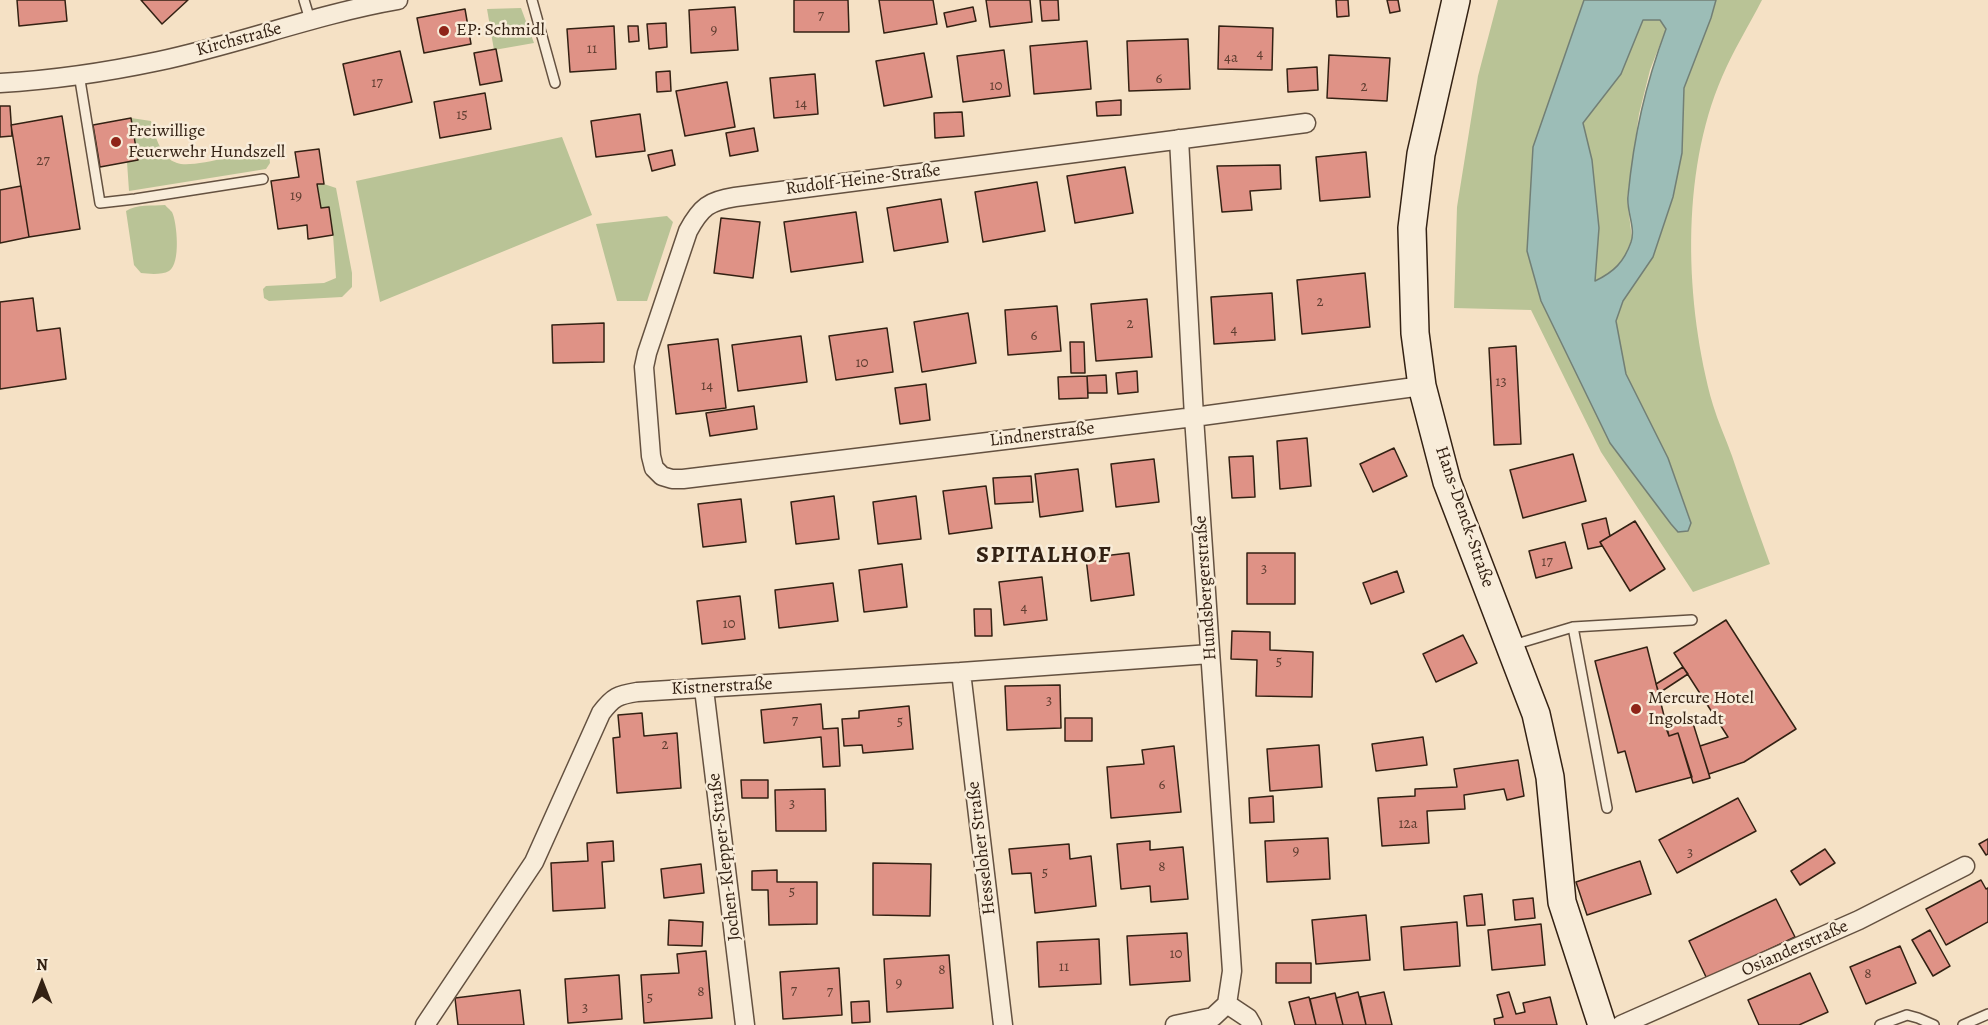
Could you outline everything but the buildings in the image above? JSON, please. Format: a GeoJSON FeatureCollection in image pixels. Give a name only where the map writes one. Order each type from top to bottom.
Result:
{"type":"FeatureCollection","features":[{"type":"Feature","properties":{"kind":"street","name":"Kirchstraße"},"geometry":{"type":"LineString","coordinates":[[0,83],[79,74],[159,61],[363,6],[398,0]]}},
{"type":"Feature","properties":{"kind":"street","name":"Hans-Denck-Straße"},"geometry":{"type":"LineString","coordinates":[[1456,0],[1422,154],[1412,228],[1415,333],[1422,386],[1447,482],[1536,714],[1550,777],[1562,902],[1602,1025]]}},
{"type":"Feature","properties":{"kind":"street","name":"Rudolf-Heine-Straße"},"geometry":{"type":"LineString","coordinates":[[662,476],[654,468],[651,456],[644,367],[688,231],[696,215],[710,203],[735,197],[1306,123]]}},
{"type":"Feature","properties":{"kind":"street","name":"Hundsbergerstraße"},"geometry":{"type":"LineString","coordinates":[[1179,139],[1194,417],[1232,971],[1227,1004]]}},
{"type":"Feature","properties":{"kind":"street","name":"Lindnerstraße"},"geometry":{"type":"LineString","coordinates":[[662,476],[672,479],[682,478],[1194,417],[1422,386]]}},
{"type":"Feature","properties":{"kind":"street","name":"Kistnerstraße"},"geometry":{"type":"LineString","coordinates":[[425,1025],[534,862],[601,713],[609,701],[620,694],[1210,654]]}},
{"type":"Feature","properties":{"kind":"street","name":"Hesseloher Straße"},"geometry":{"type":"LineString","coordinates":[[961,672],[1003,1025]]}},
{"type":"Feature","properties":{"kind":"street","name":"Jochen-Klepper-Straße"},"geometry":{"type":"LineString","coordinates":[[704,689],[745,1025]]}},
{"type":"Feature","properties":{"kind":"street","name":"Osianderstraße"},"geometry":{"type":"LineString","coordinates":[[1621,1025],[1859,920],[1965,866]]}},
{"type":"Feature","properties":{"kind":"street"},"geometry":{"type":"LineString","coordinates":[[1175,1025],[1213,1017],[1227,1004],[1248,1018],[1252,1025]]}},
{"type":"Feature","properties":{"kind":"lane"},"geometry":{"type":"LineString","coordinates":[[304,0],[310,20]]}},
{"type":"Feature","properties":{"kind":"lane"},"geometry":{"type":"LineString","coordinates":[[532,0],[555,83]]}},
{"type":"Feature","properties":{"kind":"lane"},"geometry":{"type":"LineString","coordinates":[[79,74],[100,203],[263,179]]}},
{"type":"Feature","properties":{"kind":"lane"},"geometry":{"type":"LineString","coordinates":[[1510,645],[1573,627],[1692,620]]}},
{"type":"Feature","properties":{"kind":"lane"},"geometry":{"type":"LineString","coordinates":[[1573,627],[1607,808]]}},
{"type":"Feature","properties":{"kind":"lane"},"geometry":{"type":"LineString","coordinates":[[1963,1025],[1988,1014]]}},
{"type":"Feature","properties":{"kind":"lane"},"geometry":{"type":"LineString","coordinates":[[1880,1025],[1907,1016],[1934,1025]]}},
{"type":"Feature","properties":{"kind":"green space"},"geometry":{"type":"Polygon","coordinates":[[[1498,0],[1584,0],[1560,70],[1527,251],[1541,301],[1610,443],[1678,532],[1691,522],[1668,458],[1626,374],[1616,321],[1623,301],[1653,257],[1673,197],[1682,153],[1684,88],[1716,0],[1762,0],[1726,67],[1708,115],[1693,197],[1691,240],[1692,283],[1697,325],[1713,405],[1770,564],[1693,592],[1601,452],[1531,310],[1454,308],[1457,207],[1478,76],[1498,0]]]}},
{"type":"Feature","properties":{"kind":"green space"},"geometry":{"type":"Polygon","coordinates":[[[521,8],[534,43],[494,50],[487,9],[521,8]]]}},
{"type":"Feature","properties":{"kind":"green space"},"geometry":{"type":"Polygon","coordinates":[[[1643,20],[1660,20],[1666,29],[1650,70],[1639,114],[1627,199],[1632,238],[1625,256],[1611,273],[1594,281],[1599,228],[1583,123],[1621,74],[1643,20]]]}},
{"type":"Feature","properties":{"kind":"green space"},"geometry":{"type":"Polygon","coordinates":[[[131,118],[151,121],[163,151],[177,163],[207,162],[265,148],[269,154],[270,163],[266,169],[129,191],[127,162],[131,118]]]}},
{"type":"Feature","properties":{"kind":"green space"},"geometry":{"type":"Polygon","coordinates":[[[562,137],[592,215],[380,302],[356,181],[562,137]]]}},
{"type":"Feature","properties":{"kind":"green space"},"geometry":{"type":"Polygon","coordinates":[[[317,184],[336,188],[352,273],[352,287],[342,297],[269,301],[264,298],[263,289],[266,286],[324,283],[336,278],[329,207],[321,208],[317,184]]]}},
{"type":"Feature","properties":{"kind":"green space"},"geometry":{"type":"Polygon","coordinates":[[[165,205],[172,212],[175,224],[177,252],[173,267],[166,272],[141,273],[134,265],[126,211],[140,206],[165,205]]]}},
{"type":"Feature","properties":{"kind":"green space"},"geometry":{"type":"Polygon","coordinates":[[[667,216],[673,222],[647,301],[617,301],[596,224],[667,216]]]}},
{"type":"Feature","properties":{"kind":"water"},"geometry":{"type":"Polygon","coordinates":[[[1584,0],[1716,0],[1684,88],[1682,153],[1673,197],[1653,257],[1623,301],[1616,321],[1626,374],[1668,458],[1691,523],[1688,531],[1678,532],[1610,443],[1541,301],[1527,251],[1533,147],[1584,0]],[[1643,20],[1621,74],[1583,123],[1592,160],[1599,228],[1595,281],[1618,266],[1631,242],[1632,231],[1628,201],[1630,174],[1646,91],[1666,29],[1660,20],[1643,20]]]}},
{"type":"Feature","properties":{"kind":"place","name":"EP: Schmidl"},"geometry":{"type":"Point","coordinates":[444,31]}},
{"type":"Feature","properties":{"kind":"place","name":"Freiwillige Feuerwehr Hundszell"},"geometry":{"type":"Point","coordinates":[116,142]}},
{"type":"Feature","properties":{"kind":"place","name":"Mercure Hotel Ingolstadt"},"geometry":{"type":"Point","coordinates":[1636,709]}},
{"type":"Feature","properties":{"kind":"district","name":"SPITALHOF"},"geometry":{"type":"Point","coordinates":[1044,556]}}]}
